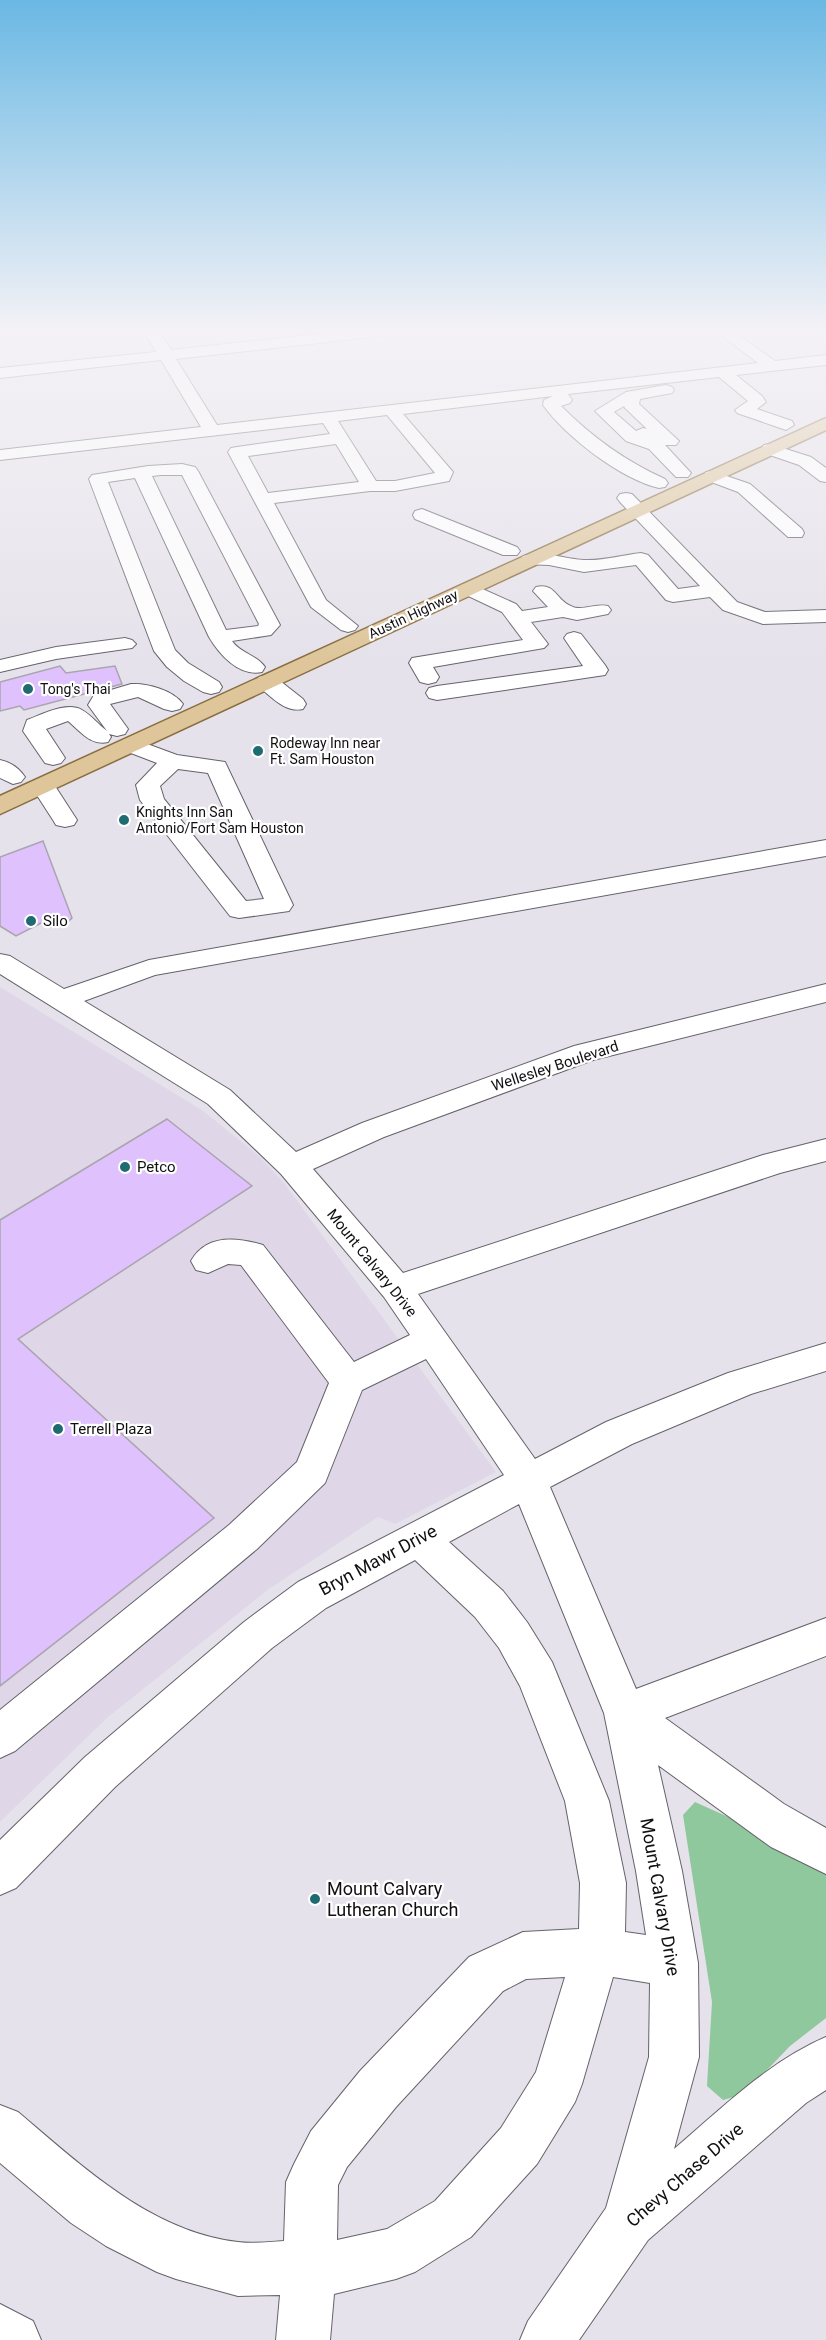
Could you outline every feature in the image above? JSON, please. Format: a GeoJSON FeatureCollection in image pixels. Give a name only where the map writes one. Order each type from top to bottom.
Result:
{"type":"FeatureCollection","features":[{"type":"Feature","properties":{"kind":"main road","name":"Austin Highway"},"geometry":{"type":"LineString","coordinates":[[632,504],[659,483],[751,441]]}},
{"type":"Feature","properties":{"kind":"main road","name":"Austin Highway"},"geometry":{"type":"LineString","coordinates":[[0,806],[43,786],[116,737],[172,704],[211,687],[260,675],[348,626],[520,556],[632,504],[712,476],[787,441]]}},
{"type":"Feature","properties":{"kind":"main road","name":"Austin Highway"},"geometry":{"type":"LineString","coordinates":[[4,775],[116,737],[469,588],[520,556]]}},
{"type":"Feature","properties":{"kind":"street"},"geometry":{"type":"LineString","coordinates":[[0,455],[122,441]]}},
{"type":"Feature","properties":{"kind":"street"},"geometry":{"type":"LineString","coordinates":[[317,441],[237,452],[318,603],[348,626]]}},
{"type":"Feature","properties":{"kind":"street"},"geometry":{"type":"LineString","coordinates":[[343,441],[370,486]]}},
{"type":"Feature","properties":{"kind":"street"},"geometry":{"type":"LineString","coordinates":[[263,499],[370,486],[406,485],[442,477],[444,472],[418,441]]}},
{"type":"Feature","properties":{"kind":"street"},"geometry":{"type":"LineString","coordinates":[[589,441],[629,470],[659,483]]}},
{"type":"Feature","properties":{"kind":"street"},"geometry":{"type":"LineString","coordinates":[[657,441],[682,473]]}},
{"type":"Feature","properties":{"kind":"street"},"geometry":{"type":"LineString","coordinates":[[770,449],[805,461],[826,477]]}},
{"type":"Feature","properties":{"kind":"street"},"geometry":{"type":"LineString","coordinates":[[211,687],[181,669],[165,651],[97,482],[103,478],[142,473],[179,469],[189,471],[270,625],[264,631],[219,637]]}},
{"type":"Feature","properties":{"kind":"street"},"geometry":{"type":"LineString","coordinates":[[142,473],[219,637],[228,651],[295,704]]}},
{"type":"Feature","properties":{"kind":"street"},"geometry":{"type":"LineString","coordinates":[[712,476],[744,488],[795,533]]}},
{"type":"Feature","properties":{"kind":"street"},"geometry":{"type":"LineString","coordinates":[[632,504],[729,606],[750,616],[777,619],[826,616]]}},
{"type":"Feature","properties":{"kind":"street"},"geometry":{"type":"LineString","coordinates":[[422,515],[520,556],[584,566],[641,559],[673,596],[714,590]]}},
{"type":"Feature","properties":{"kind":"street"},"geometry":{"type":"LineString","coordinates":[[469,588],[509,608],[517,618],[555,641],[597,670],[433,685],[420,663],[555,641]]}},
{"type":"Feature","properties":{"kind":"street"},"geometry":{"type":"LineString","coordinates":[[543,591],[563,611]]}},
{"type":"Feature","properties":{"kind":"street"},"geometry":{"type":"LineString","coordinates":[[517,618],[563,611],[577,614],[601,610]]}},
{"type":"Feature","properties":{"kind":"street"},"geometry":{"type":"LineString","coordinates":[[0,666],[56,653],[124,644]]}},
{"type":"Feature","properties":{"kind":"street"},"geometry":{"type":"LineString","coordinates":[[116,737],[99,705],[102,700],[139,689],[146,690],[172,704]]}},
{"type":"Feature","properties":{"kind":"street"},"geometry":{"type":"LineString","coordinates":[[53,758],[34,731],[35,725],[59,716],[73,714],[116,737],[173,761],[217,767],[280,905],[239,910],[152,800],[148,785],[173,761]]}},
{"type":"Feature","properties":{"kind":"street"},"geometry":{"type":"LineString","coordinates":[[43,786],[65,820]]}},
{"type":"Feature","properties":{"kind":"street"},"geometry":{"type":"LineString","coordinates":[[61,1000],[150,968],[826,848]]}},
{"type":"Feature","properties":{"kind":"street","name":"Mount Calvary Drive"},"geometry":{"type":"LineString","coordinates":[[0,962],[219,1097],[292,1166],[396,1288],[528,1479],[625,1713],[659,1871],[674,1963],[674,2057],[629,2221]]}},
{"type":"Feature","properties":{"kind":"street","name":"Wellesley Boulevard"},"geometry":{"type":"LineString","coordinates":[[292,1166],[373,1131],[584,1053],[826,993]]}},
{"type":"Feature","properties":{"kind":"street"},"geometry":{"type":"LineString","coordinates":[[396,1288],[774,1163],[826,1150]]}},
{"type":"Feature","properties":{"kind":"street"},"geometry":{"type":"LineString","coordinates":[[208,1261],[223,1251],[251,1254],[348,1381]]}},
{"type":"Feature","properties":{"kind":"street"},"geometry":{"type":"LineString","coordinates":[[0,1737],[243,1537],[312,1472],[348,1381],[432,1340]]}},
{"type":"Feature","properties":{"kind":"street","name":"Bryn Mawr Drive"},"geometry":{"type":"LineString","coordinates":[[0,1872],[100,1772],[258,1635],[312,1595],[619,1433],[741,1383],[826,1357]]}},
{"type":"Feature","properties":{"kind":"street"},"geometry":{"type":"LineString","coordinates":[[0,2130],[89,2205],[176,2253],[238,2269],[339,2266],[396,2253],[453,2219],[519,2146],[557,2084],[603,1927],[603,1883],[587,1801],[537,1676],[513,1635],[489,1604],[419,1538]]}},
{"type":"Feature","properties":{"kind":"street"},"geometry":{"type":"LineString","coordinates":[[625,1713],[826,1637]]}},
{"type":"Feature","properties":{"kind":"street"},"geometry":{"type":"LineString","coordinates":[[625,1713],[715,1782],[814,1847],[826,1851]]}},
{"type":"Feature","properties":{"kind":"street"},"geometry":{"type":"LineString","coordinates":[[303,2340],[310,2267],[312,2181],[329,2149],[378,2089],[486,1974],[523,1956],[597,1951],[674,1963]]}},
{"type":"Feature","properties":{"kind":"street","name":"Chevy Chase Drive"},"geometry":{"type":"LineString","coordinates":[[544,2338],[629,2221],[789,2085],[826,2062]]}},
{"type":"Feature","properties":{"kind":"street"},"geometry":{"type":"LineString","coordinates":[[0,2331],[14,2340]]}},
{"type":"Feature","properties":{"kind":"shaded area"},"geometry":{"type":"Polygon","coordinates":[[[0,987],[202,1110],[259,1156],[284,1183],[496,1472],[395,1524],[378,1517],[269,1589],[108,1717],[0,1822],[0,987]]]}},
{"type":"Feature","properties":{"kind":"green space"},"geometry":{"type":"Polygon","coordinates":[[[695,1802],[735,1820],[826,1871],[826,2018],[790,2046],[744,2094],[723,2100],[707,2086],[712,2002],[683,1815],[695,1802]]]}},
{"type":"Feature","properties":{"kind":"building"},"geometry":{"type":"Polygon","coordinates":[[[60,666],[66,673],[115,666],[122,684],[24,710],[20,706],[0,711],[0,682],[60,666]]]}},
{"type":"Feature","properties":{"kind":"building"},"geometry":{"type":"Polygon","coordinates":[[[43,841],[72,918],[65,925],[50,927],[43,922],[16,936],[0,926],[0,857],[43,841]]]}},
{"type":"Feature","properties":{"kind":"building","name":"Terrell Plaza"},"geometry":{"type":"Polygon","coordinates":[[[167,1119],[252,1186],[18,1339],[214,1518],[0,1686],[0,1220],[167,1119]]]}},
{"type":"Feature","properties":{"kind":"place","name":"Tong's Thai"},"geometry":{"type":"Point","coordinates":[28,689]}},
{"type":"Feature","properties":{"kind":"place","name":"Rodeway Inn near Ft. Sam Houston"},"geometry":{"type":"Point","coordinates":[258,751]}},
{"type":"Feature","properties":{"kind":"place","name":"Knights Inn San Antonio/Fort Sam Houston"},"geometry":{"type":"Point","coordinates":[124,820]}},
{"type":"Feature","properties":{"kind":"place","name":"Silo"},"geometry":{"type":"Point","coordinates":[31,921]}},
{"type":"Feature","properties":{"kind":"place","name":"Petco"},"geometry":{"type":"Point","coordinates":[125,1167]}},
{"type":"Feature","properties":{"kind":"place","name":"Terrell Plaza"},"geometry":{"type":"Point","coordinates":[58,1429]}},
{"type":"Feature","properties":{"kind":"place","name":"Mount Calvary Lutheran Church"},"geometry":{"type":"Point","coordinates":[315,1899]}}]}
